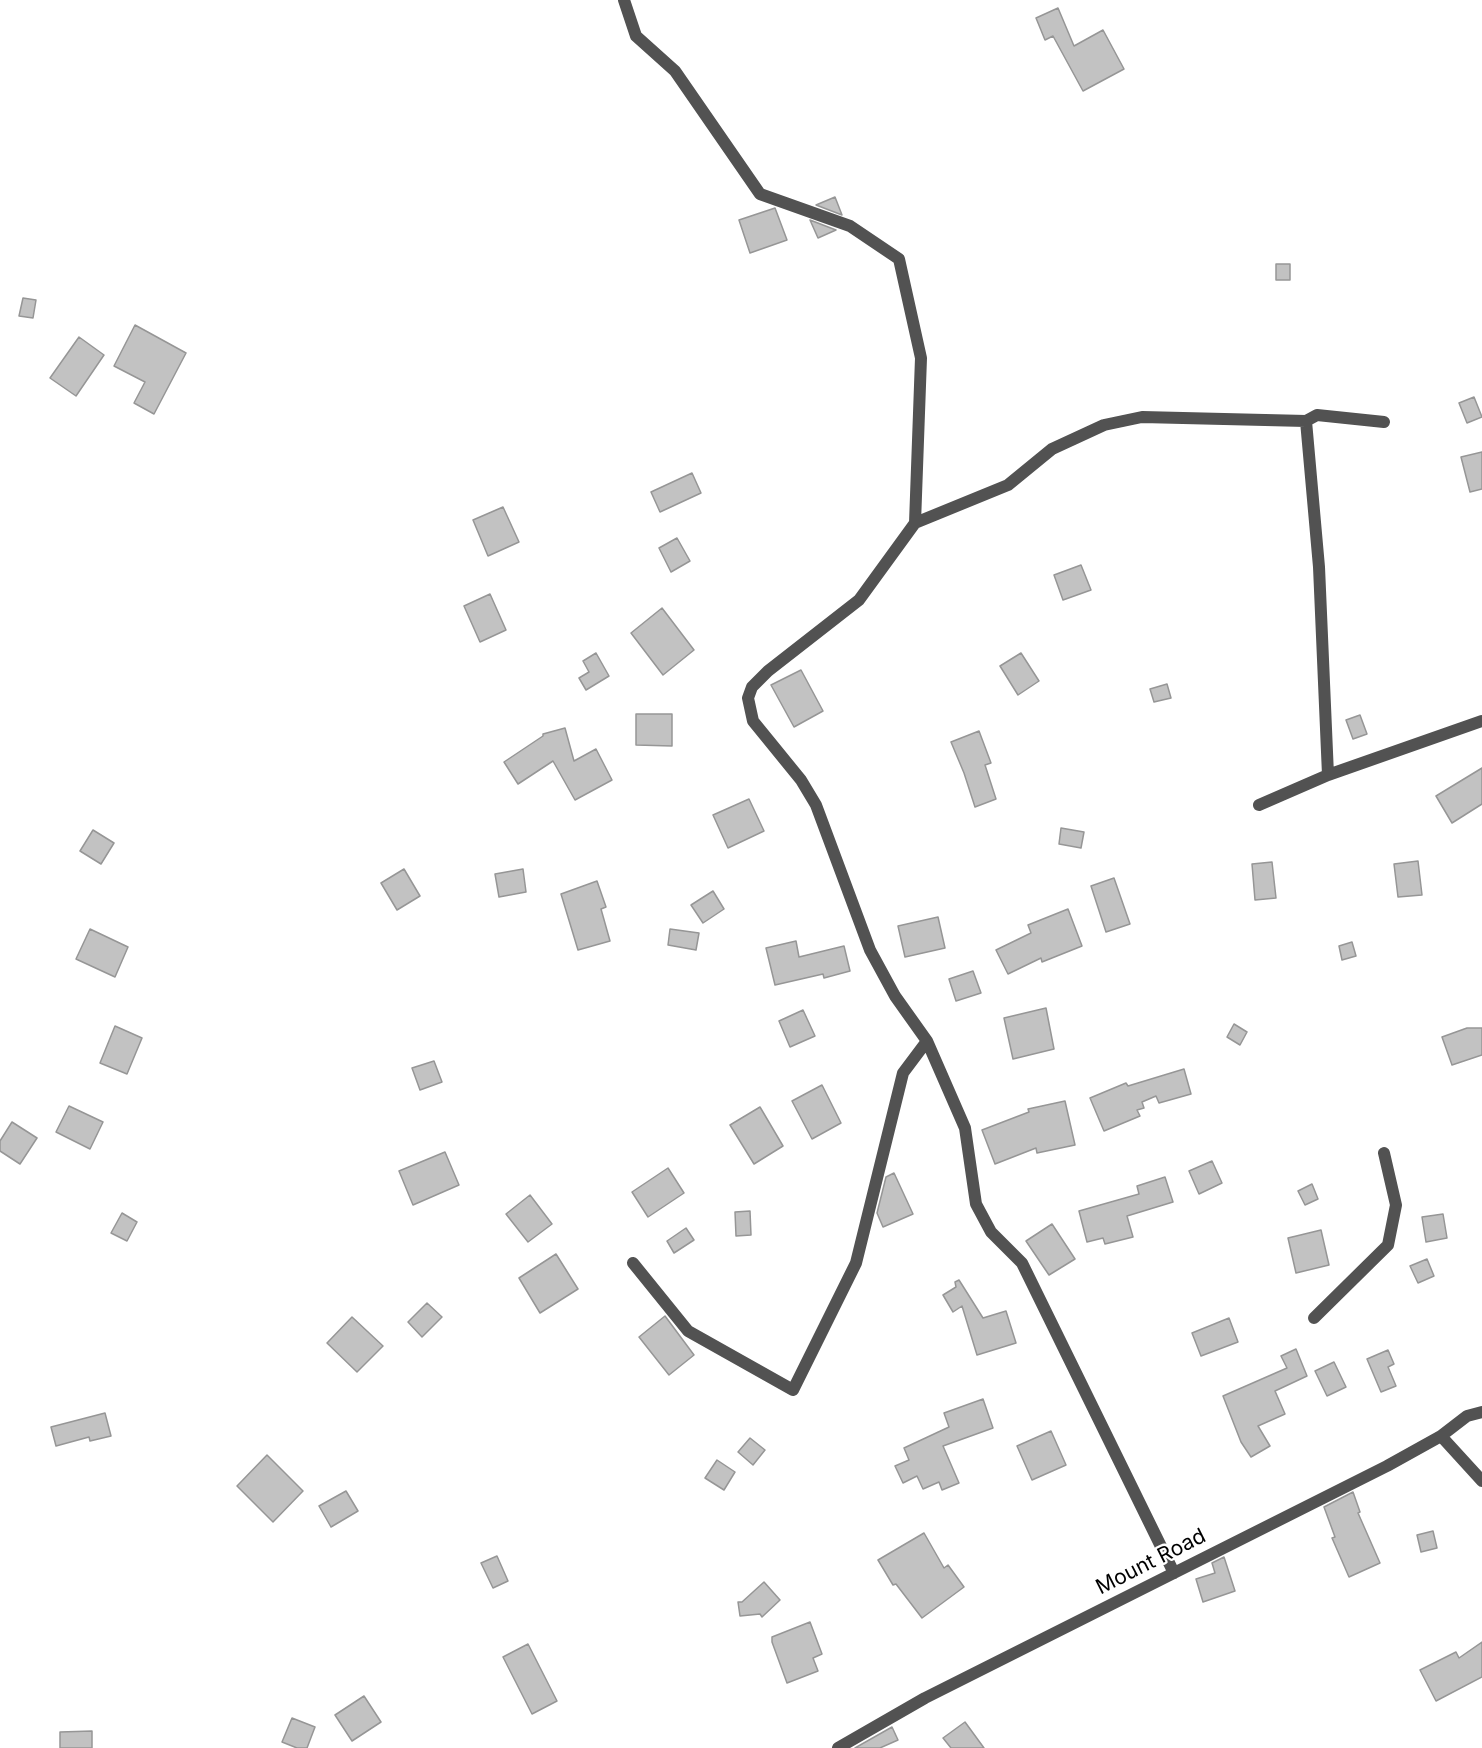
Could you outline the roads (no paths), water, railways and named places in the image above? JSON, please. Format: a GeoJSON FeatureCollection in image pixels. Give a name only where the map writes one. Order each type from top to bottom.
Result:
{"type":"FeatureCollection","features":[{"type":"Feature","properties":{"kind":"street"},"geometry":{"type":"LineString","coordinates":[[624,0],[636,36],[675,71],[760,194],[850,226],[898,259],[921,358],[915,523]]}},
{"type":"Feature","properties":{"kind":"street"},"geometry":{"type":"LineString","coordinates":[[1174,1573],[1022,1263],[991,1232],[976,1204],[965,1128],[927,1041],[895,996],[870,950],[816,805],[801,780],[753,721],[748,698],[752,687],[768,671],[859,600],[915,523],[1008,485],[1052,449],[1104,425],[1142,417],[1306,421],[1317,415],[1384,422]]}},
{"type":"Feature","properties":{"kind":"street"},"geometry":{"type":"LineString","coordinates":[[1306,421],[1319,567],[1328,775]]}},
{"type":"Feature","properties":{"kind":"street"},"geometry":{"type":"LineString","coordinates":[[1259,805],[1328,775],[1482,722]]}},
{"type":"Feature","properties":{"kind":"street"},"geometry":{"type":"LineString","coordinates":[[633,1263],[688,1331],[794,1390],[856,1263],[903,1073],[927,1041]]}},
{"type":"Feature","properties":{"kind":"street"},"geometry":{"type":"LineString","coordinates":[[1314,1317],[1388,1245],[1396,1205],[1384,1153]]}},
{"type":"Feature","properties":{"kind":"street","name":"Mount Road"},"geometry":{"type":"LineString","coordinates":[[838,1748],[925,1698],[1387,1466],[1441,1436],[1467,1416],[1482,1412]]}},
{"type":"Feature","properties":{"kind":"street"},"geometry":{"type":"LineString","coordinates":[[1441,1436],[1482,1481]]}}]}
